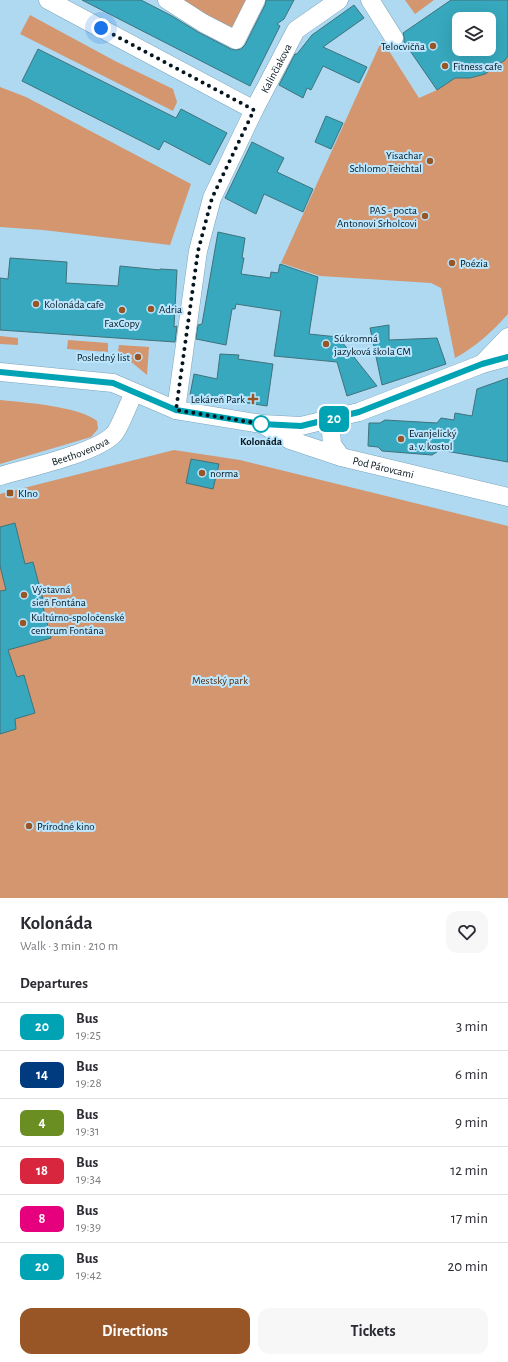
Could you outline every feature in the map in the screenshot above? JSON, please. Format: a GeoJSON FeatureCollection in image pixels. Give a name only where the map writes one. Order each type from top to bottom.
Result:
{"type":"FeatureCollection","features":[{"type":"Feature","properties":{"kind":"street"},"geometry":{"type":"LineString","coordinates":[[48,0],[254,110]]}},
{"type":"Feature","properties":{"kind":"street"},"geometry":{"type":"LineString","coordinates":[[167,0],[203,23],[236,40],[256,0]]}},
{"type":"Feature","properties":{"kind":"street","name":"Kalinčiakova"},"geometry":{"type":"LineString","coordinates":[[176,410],[198,251],[212,198],[254,110],[296,30],[339,0]]}},
{"type":"Feature","properties":{"kind":"street"},"geometry":{"type":"LineString","coordinates":[[370,0],[394,38]]}},
{"type":"Feature","properties":{"kind":"street"},"geometry":{"type":"LineString","coordinates":[[482,364],[508,337]]}},
{"type":"Feature","properties":{"kind":"street"},"geometry":{"type":"LineString","coordinates":[[0,372],[113,383],[176,410],[262,424],[301,426],[359,412],[482,364],[508,357]]}},
{"type":"Feature","properties":{"kind":"street","name":"Beethovenova"},"geometry":{"type":"LineString","coordinates":[[0,476],[82,452],[107,441],[116,433],[134,393]]}},
{"type":"Feature","properties":{"kind":"street"},"geometry":{"type":"LineString","coordinates":[[330,420],[332,444],[341,457]]}},
{"type":"Feature","properties":{"kind":"street","name":"Pod Párovcami"},"geometry":{"type":"LineString","coordinates":[[262,424],[290,440],[341,457],[508,497]]}},
{"type":"Feature","properties":{"kind":"green space"},"geometry":{"type":"Polygon","coordinates":[[[175,0],[251,0],[234,34],[175,0]]]}},
{"type":"Feature","properties":{"kind":"green space"},"geometry":{"type":"Polygon","coordinates":[[[405,0],[434,0],[415,14],[405,0]]]}},
{"type":"Feature","properties":{"kind":"green space"},"geometry":{"type":"Polygon","coordinates":[[[30,15],[115,61],[173,89],[177,102],[173,111],[20,34],[30,15]]]}},
{"type":"Feature","properties":{"kind":"green space"},"geometry":{"type":"Polygon","coordinates":[[[382,40],[419,98],[437,90],[455,78],[470,78],[485,74],[505,60],[508,56],[508,314],[483,339],[455,358],[441,288],[431,283],[320,276],[281,263],[382,40]]]}},
{"type":"Feature","properties":{"kind":"green space"},"geometry":{"type":"Polygon","coordinates":[[[0,87],[26,97],[191,184],[170,245],[43,230],[0,227],[0,87]]]}},
{"type":"Feature","properties":{"kind":"green space"},"geometry":{"type":"Polygon","coordinates":[[[0,336],[18,338],[18,345],[0,344],[0,336]]]}},
{"type":"Feature","properties":{"kind":"green space"},"geometry":{"type":"Polygon","coordinates":[[[68,340],[108,343],[108,352],[67,349],[68,340]]]}},
{"type":"Feature","properties":{"kind":"green space"},"geometry":{"type":"Polygon","coordinates":[[[119,345],[149,347],[147,375],[118,351],[119,345]]]}},
{"type":"Feature","properties":{"kind":"green space"},"geometry":{"type":"Polygon","coordinates":[[[0,400],[51,406],[78,412],[97,421],[98,429],[91,437],[0,464],[0,400]]]}},
{"type":"Feature","properties":{"kind":"green space","name":"Mestský park"},"geometry":{"type":"Polygon","coordinates":[[[174,450],[240,460],[508,526],[508,898],[0,898],[0,494],[174,450]]]}},
{"type":"Feature","properties":{"kind":"building"},"geometry":{"type":"Polygon","coordinates":[[[82,0],[141,0],[172,16],[198,32],[231,49],[236,50],[241,49],[245,45],[265,5],[266,0],[294,0],[284,19],[277,24],[280,26],[250,86],[82,0]]]}},
{"type":"Feature","properties":{"kind":"building","name":"Telocvičňa"},"geometry":{"type":"Polygon","coordinates":[[[451,0],[508,0],[508,56],[505,60],[485,74],[470,78],[455,78],[437,90],[404,42],[403,33],[451,0]]]}},
{"type":"Feature","properties":{"kind":"building"},"geometry":{"type":"Polygon","coordinates":[[[354,5],[364,18],[323,47],[367,67],[359,83],[323,66],[311,90],[307,88],[303,98],[279,85],[295,54],[297,54],[312,35],[354,5]]]}},
{"type":"Feature","properties":{"kind":"building"},"geometry":{"type":"Polygon","coordinates":[[[38,49],[176,118],[181,109],[227,133],[210,165],[164,141],[159,150],[22,81],[38,49]]]}},
{"type":"Feature","properties":{"kind":"building"},"geometry":{"type":"Polygon","coordinates":[[[326,116],[343,123],[331,149],[315,142],[326,116]]]}},
{"type":"Feature","properties":{"kind":"building"},"geometry":{"type":"Polygon","coordinates":[[[252,142],[284,158],[277,172],[313,189],[303,212],[264,194],[256,214],[225,198],[252,142]]]}},
{"type":"Feature","properties":{"kind":"building"},"geometry":{"type":"Polygon","coordinates":[[[218,232],[245,238],[242,258],[244,258],[241,274],[270,278],[271,272],[278,273],[280,264],[318,277],[309,334],[338,337],[377,386],[347,396],[337,362],[274,356],[281,311],[236,304],[235,309],[232,309],[226,345],[196,339],[198,325],[202,324],[218,232]]]}},
{"type":"Feature","properties":{"kind":"building"},"geometry":{"type":"Polygon","coordinates":[[[10,258],[67,262],[66,283],[118,286],[120,266],[177,270],[174,327],[177,326],[175,342],[0,330],[0,278],[8,279],[10,258]]]}},
{"type":"Feature","properties":{"kind":"building"},"geometry":{"type":"Polygon","coordinates":[[[389,325],[389,340],[437,338],[446,364],[382,385],[370,328],[389,325]]]}},
{"type":"Feature","properties":{"kind":"building"},"geometry":{"type":"Polygon","coordinates":[[[220,354],[239,355],[238,359],[273,364],[267,406],[235,401],[235,403],[190,395],[194,374],[217,379],[220,354]]]}},
{"type":"Feature","properties":{"kind":"building"},"geometry":{"type":"Polygon","coordinates":[[[508,378],[508,462],[440,450],[432,455],[382,451],[378,447],[368,446],[369,423],[380,423],[385,420],[437,423],[441,418],[454,420],[455,413],[472,416],[477,389],[508,378]]]}},
{"type":"Feature","properties":{"kind":"building","name":"norma"},"geometry":{"type":"Polygon","coordinates":[[[191,459],[219,464],[213,489],[186,483],[191,459]]]}},
{"type":"Feature","properties":{"kind":"building","name":"Kultúrno-spoločenské centrum Fontána"},"geometry":{"type":"Polygon","coordinates":[[[15,523],[25,564],[33,562],[45,607],[43,607],[51,638],[8,650],[17,677],[24,675],[35,713],[15,719],[16,729],[0,734],[0,591],[6,590],[0,566],[0,527],[15,523]]]}},
{"type":"Feature","properties":{"kind":"bus line","name":"20"},"geometry":{"type":"LineString","coordinates":[[0,372],[113,383],[176,410],[262,424],[301,426],[359,412],[482,364],[508,357]]}},
{"type":"Feature","properties":{"kind":"place","name":"Telocvičňa"},"geometry":{"type":"Point","coordinates":[433,46]}},
{"type":"Feature","properties":{"kind":"place","name":"Fitness cafe"},"geometry":{"type":"Point","coordinates":[445,66]}},
{"type":"Feature","properties":{"kind":"place","name":"Yisachar Schlomo Teichtal"},"geometry":{"type":"Point","coordinates":[430,161]}},
{"type":"Feature","properties":{"kind":"place","name":"PAS - pocta Antonovi Srholcovi"},"geometry":{"type":"Point","coordinates":[425,216]}},
{"type":"Feature","properties":{"kind":"place","name":"Poézia"},"geometry":{"type":"Point","coordinates":[452,263]}},
{"type":"Feature","properties":{"kind":"place","name":"Kolonáda cafe"},"geometry":{"type":"Point","coordinates":[36,304]}},
{"type":"Feature","properties":{"kind":"place","name":"Adria"},"geometry":{"type":"Point","coordinates":[151,309]}},
{"type":"Feature","properties":{"kind":"place","name":"FaxCopy"},"geometry":{"type":"Point","coordinates":[122,310]}},
{"type":"Feature","properties":{"kind":"place","name":"Súkromná jazyková škola CM"},"geometry":{"type":"Point","coordinates":[326,344]}},
{"type":"Feature","properties":{"kind":"place","name":"Posledný list"},"geometry":{"type":"Point","coordinates":[138,357]}},
{"type":"Feature","properties":{"kind":"place","name":"Lekáreň Park"},"geometry":{"type":"Point","coordinates":[253,399]}},
{"type":"Feature","properties":{"kind":"place","name":"Kolonáda"},"geometry":{"type":"Point","coordinates":[261,424]}},
{"type":"Feature","properties":{"kind":"place","name":"Evanjelický a. v. kostol"},"geometry":{"type":"Point","coordinates":[401,439]}},
{"type":"Feature","properties":{"kind":"place","name":"norma"},"geometry":{"type":"Point","coordinates":[202,473]}},
{"type":"Feature","properties":{"kind":"place","name":"KIno"},"geometry":{"type":"Point","coordinates":[10,493]}},
{"type":"Feature","properties":{"kind":"place","name":"Výstavná sieň Fontána"},"geometry":{"type":"Point","coordinates":[24,595]}},
{"type":"Feature","properties":{"kind":"place","name":"Kultúrno-spoločenské centrum Fontána"},"geometry":{"type":"Point","coordinates":[23,623]}},
{"type":"Feature","properties":{"kind":"place","name":"Prírodné kino"},"geometry":{"type":"Point","coordinates":[29,826]}},
{"type":"Feature","properties":{"kind":"route"},"geometry":{"type":"LineString","coordinates":[[101,28],[254,110],[212,198],[198,251],[176,410],[261,424]]}}]}
